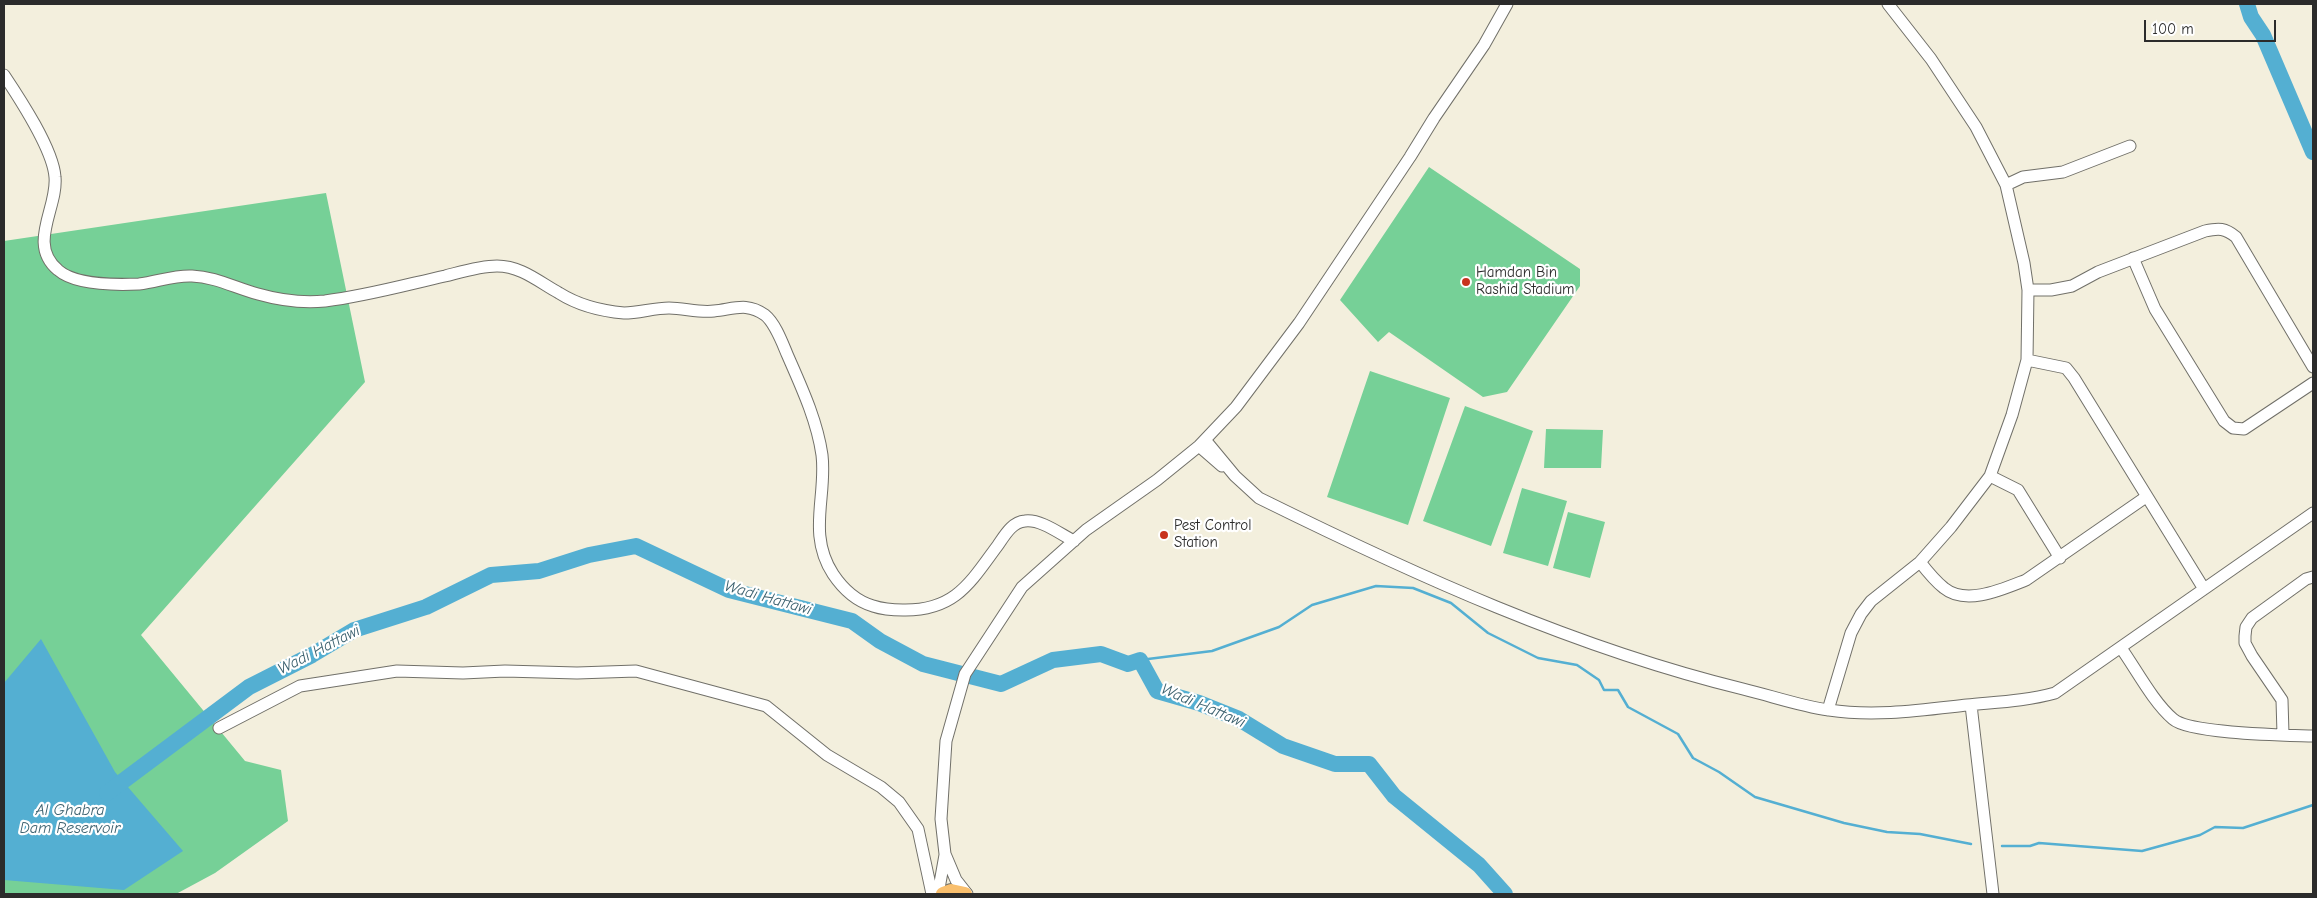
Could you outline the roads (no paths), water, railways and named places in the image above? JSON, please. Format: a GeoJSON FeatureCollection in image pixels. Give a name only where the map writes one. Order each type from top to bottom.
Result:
{"type":"FeatureCollection","features":[{"type":"Feature","properties":{"kind":"main road"},"geometry":{"type":"LineString","coordinates":[[942,894],[950,891],[966,894]]}},
{"type":"Feature","properties":{"kind":"street"},"geometry":{"type":"LineString","coordinates":[[966,894],[956,880],[945,854],[941,819],[946,742],[965,674],[1022,587],[1074,541],[1203,443],[1236,407],[1299,323],[1484,45],[1506,4]]}},
{"type":"Feature","properties":{"kind":"street"},"geometry":{"type":"LineString","coordinates":[[1828,710],[1851,633],[1861,614],[1871,601],[1920,562],[1951,527],[1990,476],[2012,415],[2027,360],[2028,290],[2024,263],[2006,185],[1976,127],[1931,59],[1888,4]]}},
{"type":"Feature","properties":{"kind":"street"},"geometry":{"type":"LineString","coordinates":[[4,75],[31,120],[52,164],[55,184],[45,224],[45,247],[50,262],[68,277],[84,281],[142,284],[188,276],[229,283],[258,294],[306,302],[354,297],[473,269],[496,266],[524,272],[581,305],[605,310],[626,313],[663,308],[715,311],[746,306],[768,316],[806,396],[822,459],[818,526],[820,544],[827,565],[840,584],[854,597],[874,607],[896,610],[926,609],[938,606],[961,592],[1008,530],[1022,521],[1038,522],[1074,541]]}},
{"type":"Feature","properties":{"kind":"street"},"geometry":{"type":"LineString","coordinates":[[2006,185],[2023,177],[2063,172],[2130,146]]}},
{"type":"Feature","properties":{"kind":"street"},"geometry":{"type":"LineString","coordinates":[[2028,290],[2052,290],[2072,286],[2098,272],[2133,258],[2205,231],[2220,228],[2236,237],[2313,367]]}},
{"type":"Feature","properties":{"kind":"street"},"geometry":{"type":"LineString","coordinates":[[2133,258],[2155,309],[2224,421],[2233,428],[2244,429],[2313,383]]}},
{"type":"Feature","properties":{"kind":"street"},"geometry":{"type":"LineString","coordinates":[[2027,360],[2066,368],[2074,378],[2204,589]]}},
{"type":"Feature","properties":{"kind":"street"},"geometry":{"type":"LineString","coordinates":[[1203,443],[1235,476],[1260,498],[1455,590],[1560,633],[1687,676],[1828,710],[1859,713],[1894,712],[2040,697],[2055,693],[2313,513]]}},
{"type":"Feature","properties":{"kind":"street"},"geometry":{"type":"LineString","coordinates":[[1990,476],[2018,490],[2060,558]]}},
{"type":"Feature","properties":{"kind":"street"},"geometry":{"type":"LineString","coordinates":[[1920,562],[1945,589],[1958,596],[1972,596],[2008,587],[2026,580],[2060,558],[2146,497]]}},
{"type":"Feature","properties":{"kind":"street"},"geometry":{"type":"LineString","coordinates":[[2283,734],[2282,700],[2245,643],[2246,627],[2252,618],[2260,612],[2306,579],[2313,577]]}},
{"type":"Feature","properties":{"kind":"street"},"geometry":{"type":"LineString","coordinates":[[2121,648],[2162,707],[2174,720],[2186,726],[2313,736]]}},
{"type":"Feature","properties":{"kind":"street"},"geometry":{"type":"LineString","coordinates":[[219,728],[300,686],[397,672],[463,673],[505,671],[577,673],[636,671],[766,706],[827,754],[881,787],[899,802],[918,829],[932,894]]}},
{"type":"Feature","properties":{"kind":"street"},"geometry":{"type":"LineString","coordinates":[[1972,704],[1993,894]]}},
{"type":"Feature","properties":{"kind":"street"},"geometry":{"type":"LineString","coordinates":[[938,894],[945,854]]}},
{"type":"Feature","properties":{"kind":"water","name":"Al Ghabra Dam Reservoir"},"geometry":{"type":"Polygon","coordinates":[[[41,639],[115,772],[183,851],[124,890],[4,880],[4,683],[41,639]]]}},
{"type":"Feature","properties":{"kind":"waterway"},"geometry":{"type":"LineString","coordinates":[[2247,4],[2251,17],[2263,35],[2313,152]]}},
{"type":"Feature","properties":{"kind":"waterway","name":"Wadi Hattawi"},"geometry":{"type":"LineString","coordinates":[[107,793],[249,687],[312,655],[354,630],[426,607],[491,575],[539,571],[589,555],[636,546],[729,590],[852,621],[880,641],[923,664],[1001,684],[1053,660],[1101,654],[1128,664],[1140,660],[1157,691],[1199,703],[1239,719],[1283,746],[1335,764],[1369,764],[1394,796],[1479,865],[1505,894]]}},
{"type":"Feature","properties":{"kind":"waterway"},"geometry":{"type":"LineString","coordinates":[[1140,660],[1212,651],[1279,627],[1312,605],[1376,586],[1413,588],[1451,603],[1488,633],[1538,658],[1577,665],[1599,680],[1604,690],[1618,690],[1628,707],[1678,734],[1693,758],[1719,772],[1755,797],[1844,823],[1887,832],[1920,834],[1971,844]]}},
{"type":"Feature","properties":{"kind":"waterway"},"geometry":{"type":"LineString","coordinates":[[2002,846],[2030,846],[2039,843],[2142,851],[2200,835],[2215,827],[2243,828],[2313,805]]}},
{"type":"Feature","properties":{"kind":"place","name":"Hamdan Bin Rashid Stadium"},"geometry":{"type":"Point","coordinates":[1466,282]}},
{"type":"Feature","properties":{"kind":"place","name":"Pest Control Station"},"geometry":{"type":"Point","coordinates":[1164,535]}}]}
